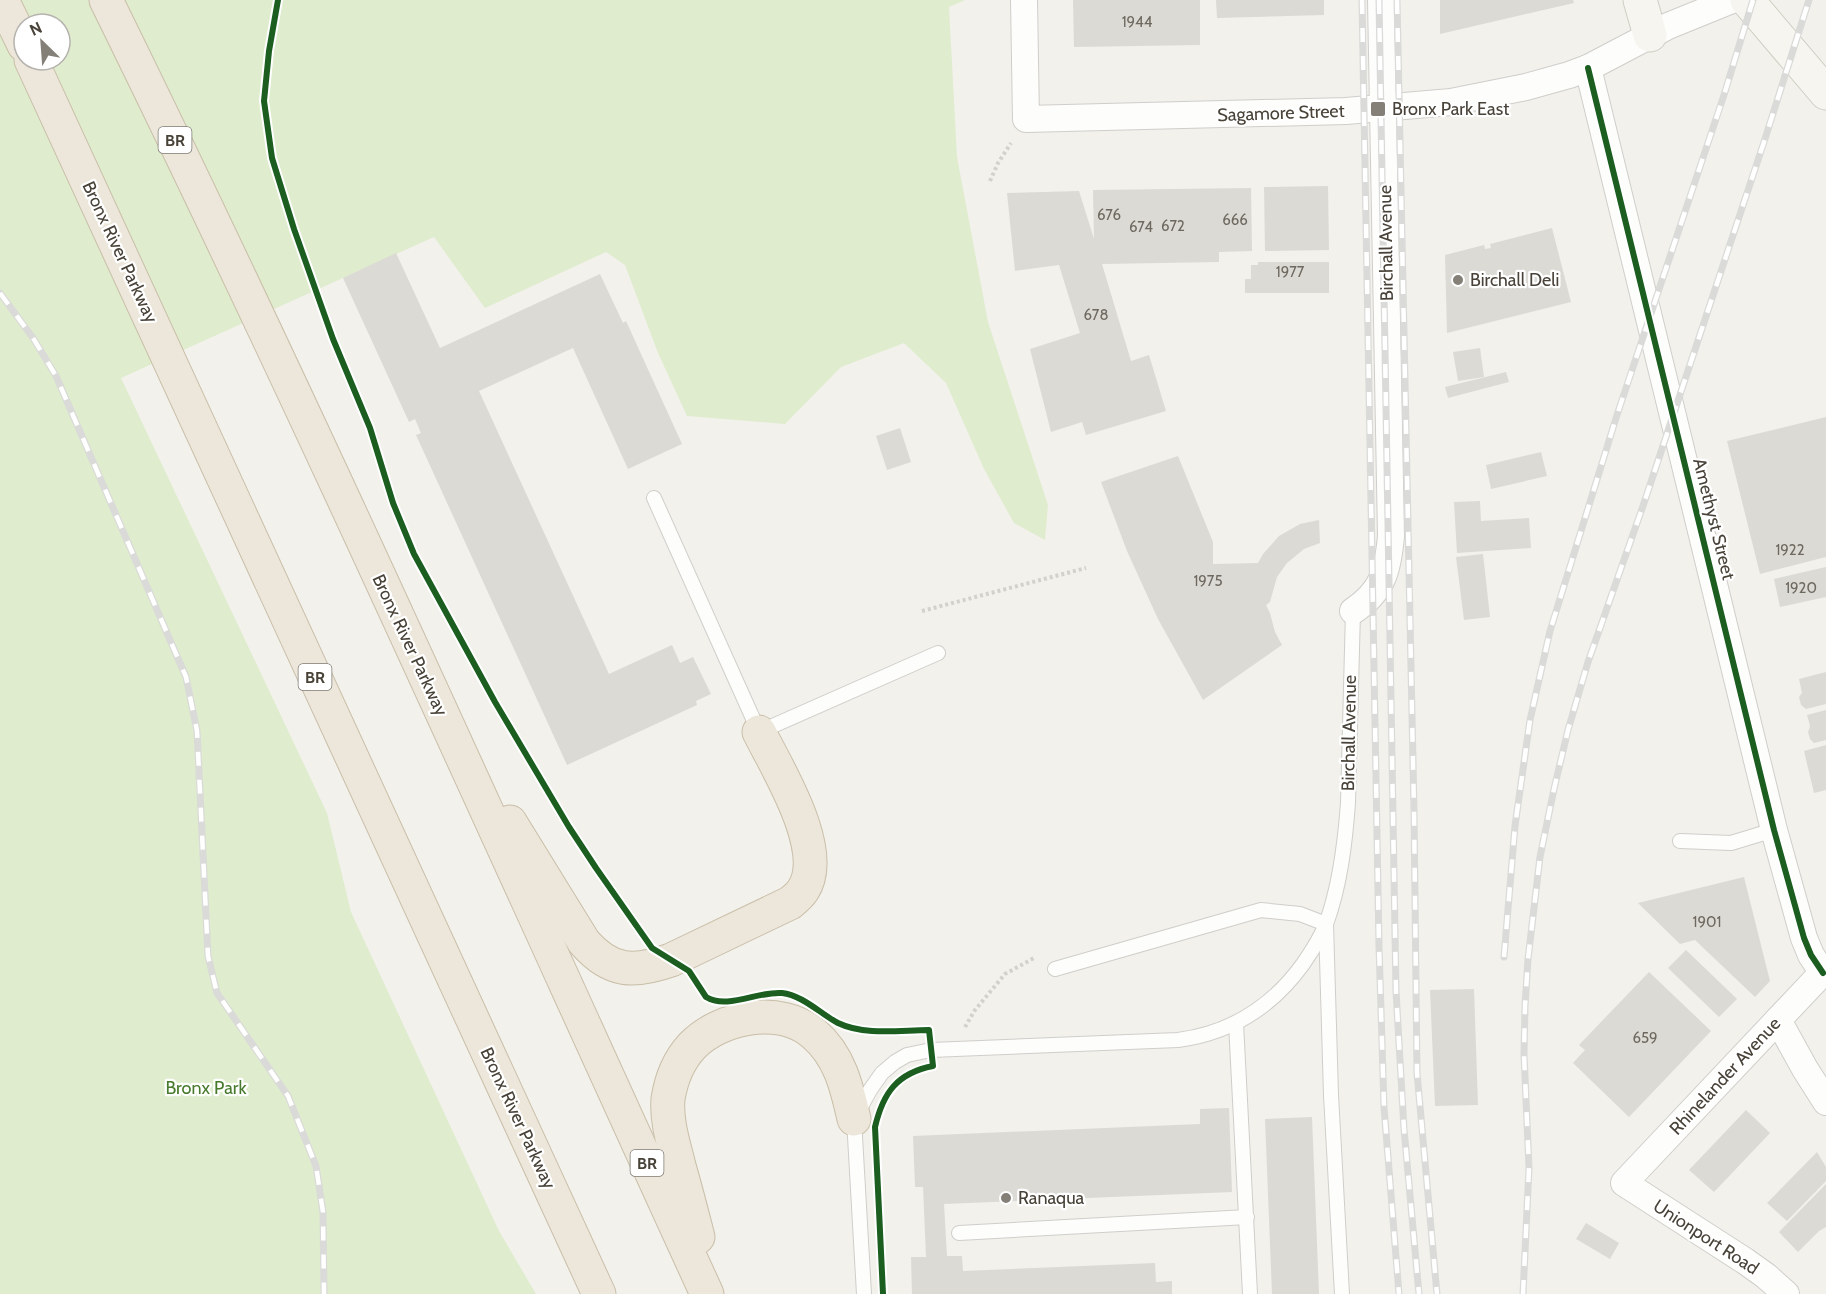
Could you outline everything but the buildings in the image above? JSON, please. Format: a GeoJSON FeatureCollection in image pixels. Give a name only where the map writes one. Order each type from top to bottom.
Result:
{"type":"FeatureCollection","features":[{"type":"Feature","properties":{"kind":"highway"},"geometry":{"type":"LineString","coordinates":[[2,0],[12,20]]}},
{"type":"Feature","properties":{"kind":"highway","name":"Bronx River Parkway"},"geometry":{"type":"LineString","coordinates":[[106,0],[192,176],[434,696],[707,1294]]}},
{"type":"Feature","properties":{"kind":"highway","name":"Bronx River Parkway"},"geometry":{"type":"LineString","coordinates":[[37,72],[599,1294]]}},
{"type":"Feature","properties":{"kind":"highway"},"geometry":{"type":"LineString","coordinates":[[434,696],[584,942],[596,956],[609,964],[623,967],[653,966],[671,960],[790,903],[803,890],[810,873],[805,829],[793,799],[759,732]]}},
{"type":"Feature","properties":{"kind":"highway"},"geometry":{"type":"LineString","coordinates":[[713,1294],[668,1115],[668,1100],[676,1070],[693,1045],[719,1028],[735,1021],[769,1017],[800,1025],[813,1032],[832,1054],[840,1069],[855,1119]]}},
{"type":"Feature","properties":{"kind":"main road"},"geometry":{"type":"LineString","coordinates":[[1640,0],[1650,35]]}},
{"type":"Feature","properties":{"kind":"main road"},"geometry":{"type":"LineString","coordinates":[[1747,0],[1826,93]]}},
{"type":"Feature","properties":{"kind":"street"},"geometry":{"type":"LineString","coordinates":[[1024,0],[1026,119]]}},
{"type":"Feature","properties":{"kind":"street","name":"Birchall Avenue"},"geometry":{"type":"LineString","coordinates":[[1353,611],[1377,591],[1384,577],[1391,536],[1381,0]]}},
{"type":"Feature","properties":{"kind":"street","name":"Sagamore Street"},"geometry":{"type":"LineString","coordinates":[[1026,119],[1384,109],[1451,102],[1551,81],[1588,68],[1668,26],[1732,0]]}},
{"type":"Feature","properties":{"kind":"street","name":"Amethyst Street"},"geometry":{"type":"LineString","coordinates":[[1588,68],[1774,830],[1804,938],[1811,955],[1824,971]]}},
{"type":"Feature","properties":{"kind":"street","name":"Rhinelander Avenue"},"geometry":{"type":"LineString","coordinates":[[1624,1183],[1824,971]]}},
{"type":"Feature","properties":{"kind":"street"},"geometry":{"type":"LineString","coordinates":[[1778,1020],[1826,1102]]}},
{"type":"Feature","properties":{"kind":"street","name":"Unionport Road"},"geometry":{"type":"LineString","coordinates":[[1624,1183],[1745,1261],[1786,1294]]}},
{"type":"Feature","properties":{"kind":"lane"},"geometry":{"type":"LineString","coordinates":[[654,498],[759,732],[938,653]]}},
{"type":"Feature","properties":{"kind":"lane","name":"Birchall Avenue"},"geometry":{"type":"LineString","coordinates":[[855,1119],[882,1073],[907,1055],[931,1050],[1178,1041],[1200,1038],[1236,1023],[1258,1010],[1281,991],[1317,943],[1326,924],[1341,862],[1348,803],[1353,611]]}},
{"type":"Feature","properties":{"kind":"lane"},"geometry":{"type":"LineString","coordinates":[[1680,842],[1731,843],[1774,830]]}},
{"type":"Feature","properties":{"kind":"lane"},"geometry":{"type":"LineString","coordinates":[[1055,969],[1261,910],[1300,914],[1326,924],[1331,1095],[1342,1294]]}},
{"type":"Feature","properties":{"kind":"lane"},"geometry":{"type":"LineString","coordinates":[[1236,1023],[1250,1294]]}},
{"type":"Feature","properties":{"kind":"lane"},"geometry":{"type":"LineString","coordinates":[[855,1119],[864,1294]]}},
{"type":"Feature","properties":{"kind":"lane"},"geometry":{"type":"LineString","coordinates":[[959,1233],[1247,1217]]}},
{"type":"Feature","properties":{"kind":"path"},"geometry":{"type":"LineString","coordinates":[[990,181],[1026,119]]}},
{"type":"Feature","properties":{"kind":"path"},"geometry":{"type":"LineString","coordinates":[[922,612],[1086,568]]}},
{"type":"Feature","properties":{"kind":"path"},"geometry":{"type":"LineString","coordinates":[[965,1028],[975,1010],[1005,974],[1041,954]]}},
{"type":"Feature","properties":{"kind":"green space","name":"Bronx Park"},"geometry":{"type":"Polygon","coordinates":[[[0,0],[965,0],[949,7],[957,157],[988,322],[1048,505],[1045,540],[1014,523],[984,469],[946,383],[904,343],[841,367],[785,424],[687,416],[658,353],[625,265],[606,252],[485,308],[434,237],[121,378],[327,813],[351,912],[499,1231],[536,1294],[0,1294],[0,0]]]}},
{"type":"Feature","properties":{"kind":"railway"},"geometry":{"type":"LineString","coordinates":[[1362,0],[1379,946],[1384,1107],[1399,1294]]}},
{"type":"Feature","properties":{"kind":"railway"},"geometry":{"type":"LineString","coordinates":[[1379,0],[1396,991],[1404,1129],[1419,1294]]}},
{"type":"Feature","properties":{"kind":"railway"},"geometry":{"type":"LineString","coordinates":[[1397,0],[1414,810],[1417,1073],[1437,1294]]}},
{"type":"Feature","properties":{"kind":"railway"},"geometry":{"type":"LineString","coordinates":[[1504,957],[1515,826],[1530,720],[1550,631],[1617,415],[1724,95],[1753,0]]}},
{"type":"Feature","properties":{"kind":"railway"},"geometry":{"type":"LineString","coordinates":[[1523,1294],[1529,1168],[1524,1054],[1525,1006],[1540,857],[1554,789],[1588,662],[1643,506],[1809,0]]}},
{"type":"Feature","properties":{"kind":"railway"},"geometry":{"type":"LineString","coordinates":[[0,293],[33,338],[56,376],[186,677],[197,731],[208,956],[217,993],[288,1096],[316,1166],[323,1212],[324,1294]]}},
{"type":"Feature","properties":{"kind":"cycle path"},"geometry":{"type":"LineString","coordinates":[[278,0],[269,51],[264,101],[272,158],[294,229],[333,339],[370,428],[393,503],[414,554],[495,702],[569,827],[652,948],[689,971],[706,997],[723,1002],[773,993],[789,994],[838,1023],[860,1030],[929,1030],[933,1066],[910,1074],[894,1086],[882,1104],[875,1127],[883,1294]]}},
{"type":"Feature","properties":{"kind":"cycle path"},"geometry":{"type":"LineString","coordinates":[[1588,68],[1774,830],[1804,938],[1811,955],[1823,973]]}},
{"type":"Feature","properties":{"kind":"place","name":"Bronx Park East"},"geometry":{"type":"Point","coordinates":[1378,109]}},
{"type":"Feature","properties":{"kind":"place","name":"Birchall Deli"},"geometry":{"type":"Point","coordinates":[1458,280]}},
{"type":"Feature","properties":{"kind":"place","name":"Ranaqua"},"geometry":{"type":"Point","coordinates":[1006,1198]}}]}
